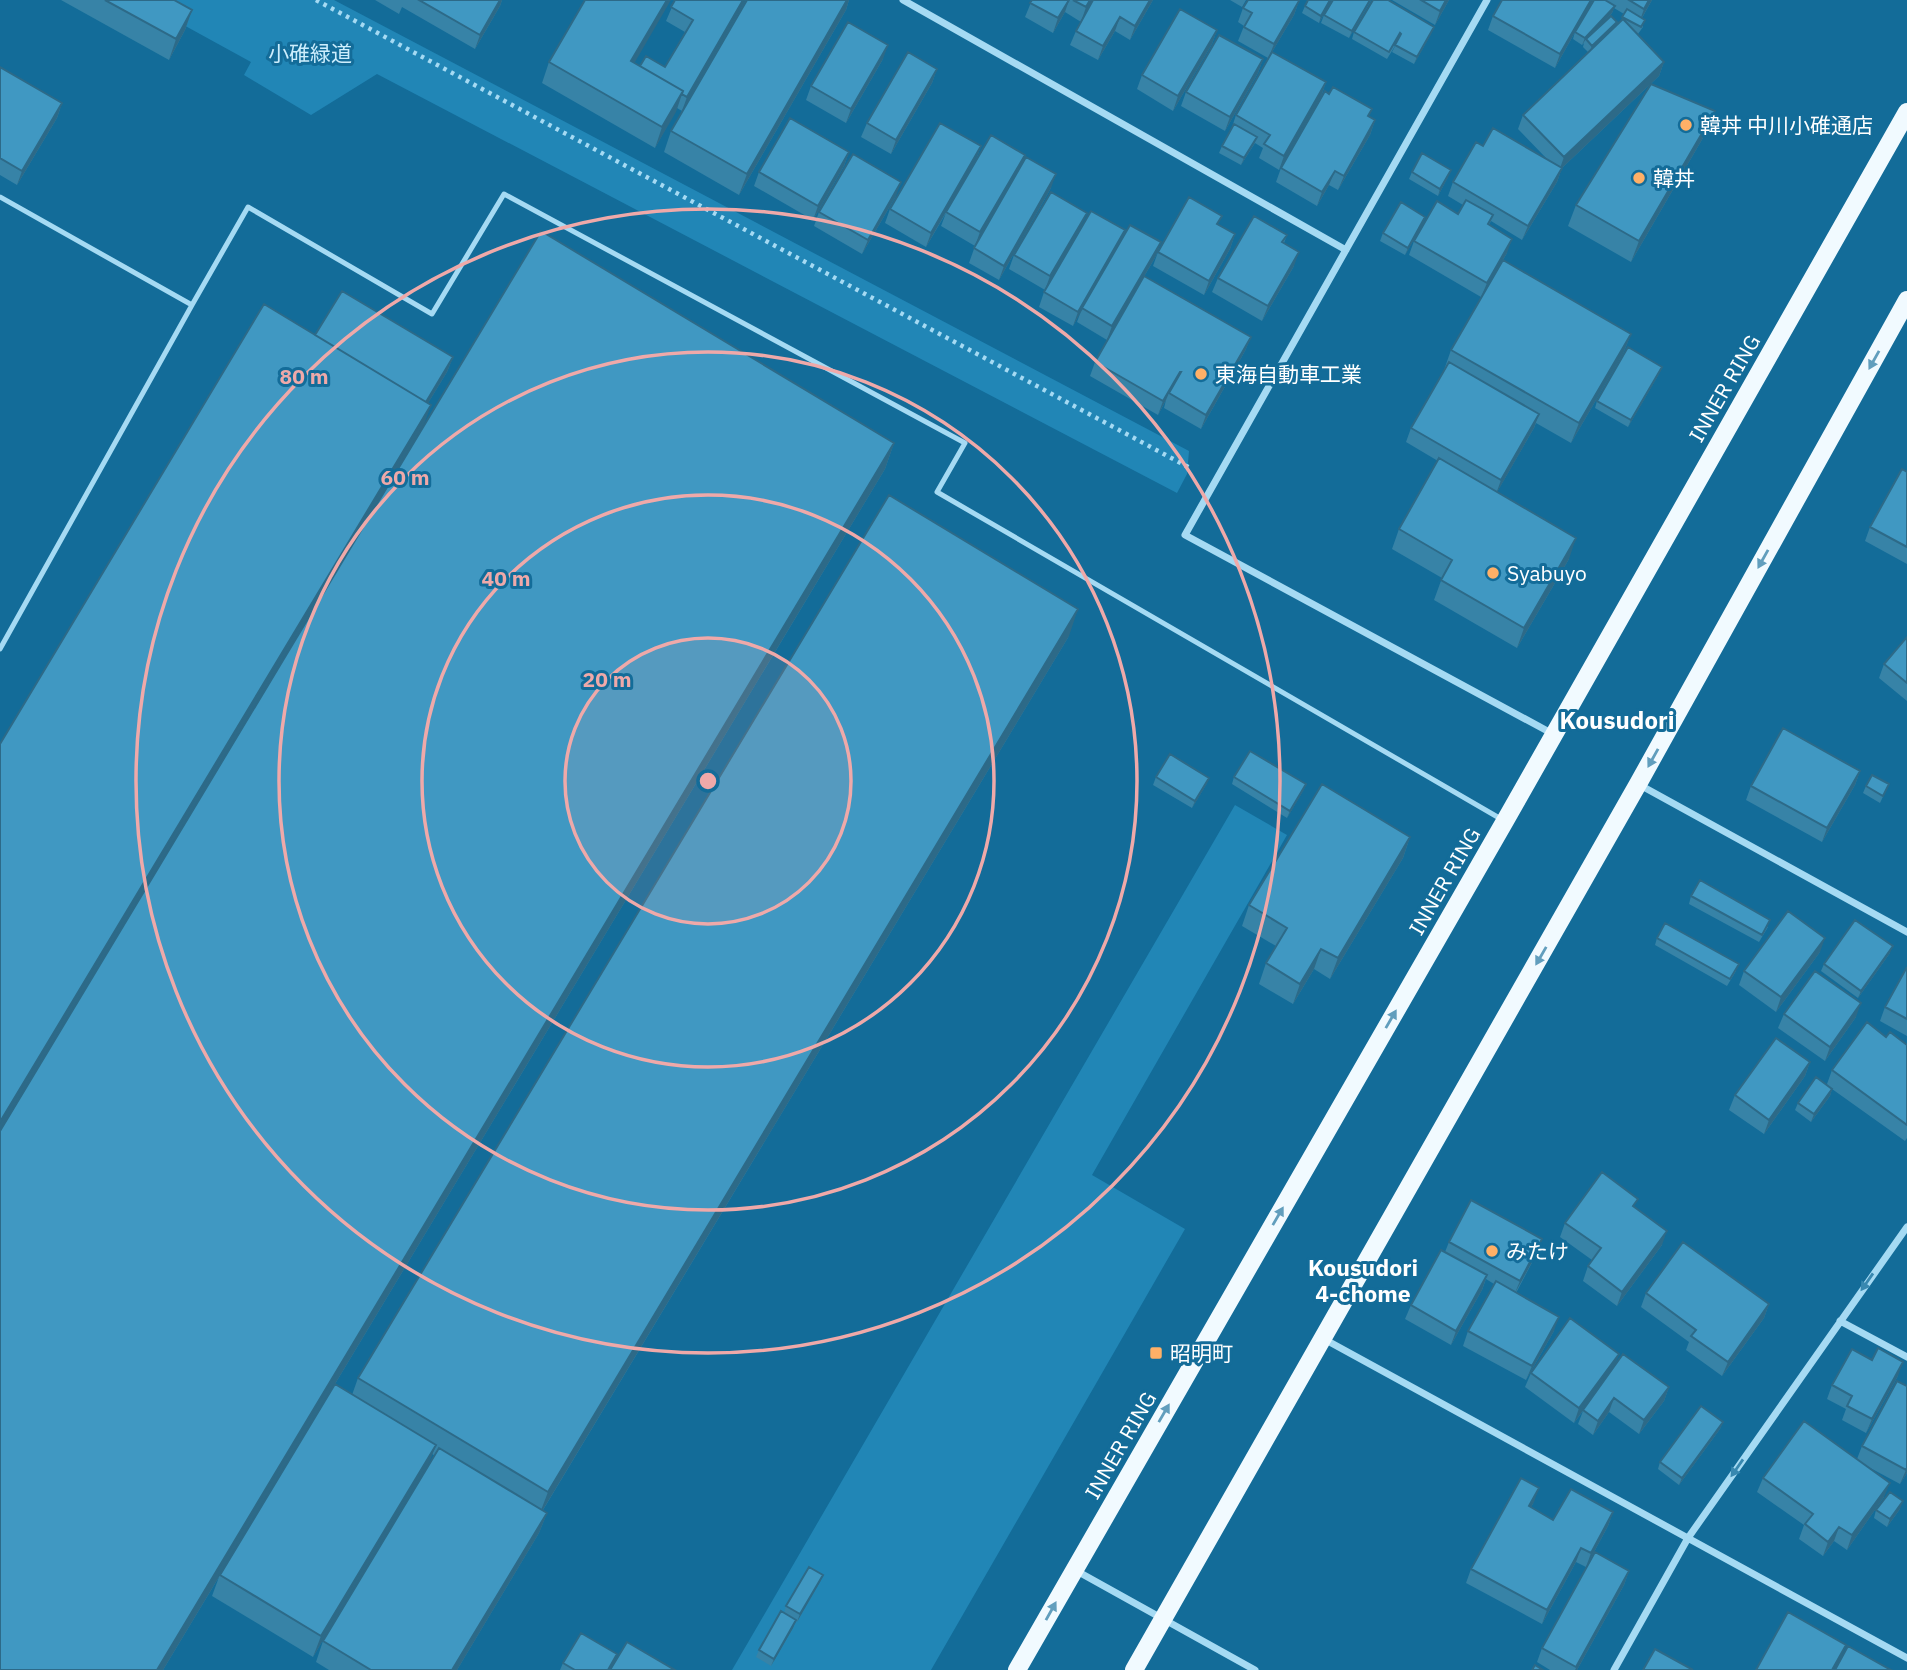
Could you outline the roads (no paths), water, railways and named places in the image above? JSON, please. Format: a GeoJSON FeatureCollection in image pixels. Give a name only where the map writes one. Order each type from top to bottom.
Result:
{"type":"FeatureCollection","features":[{"type":"Feature","properties":{"kind":"main road","name":"INNER RING"},"geometry":{"type":"LineString","coordinates":[[1017,1670],[1505,821],[1907,112]]}},
{"type":"Feature","properties":{"kind":"main road"},"geometry":{"type":"LineString","coordinates":[[1135,1670],[1638,784],[1907,300]]}},
{"type":"Feature","properties":{"kind":"street"},"geometry":{"type":"LineString","coordinates":[[903,0],[1346,250]]}},
{"type":"Feature","properties":{"kind":"street"},"geometry":{"type":"LineString","coordinates":[[1487,0],[1185,535],[1553,734]]}},
{"type":"Feature","properties":{"kind":"street"},"geometry":{"type":"LineString","coordinates":[[1638,784],[1907,932]]}},
{"type":"Feature","properties":{"kind":"street"},"geometry":{"type":"LineString","coordinates":[[1614,1670],[1688,1538],[1907,1227]]}},
{"type":"Feature","properties":{"kind":"street"},"geometry":{"type":"LineString","coordinates":[[1840,1321],[1907,1357]]}},
{"type":"Feature","properties":{"kind":"street"},"geometry":{"type":"LineString","coordinates":[[1323,1339],[1907,1658]]}},
{"type":"Feature","properties":{"kind":"street"},"geometry":{"type":"LineString","coordinates":[[1074,1569],[1255,1670]]}},
{"type":"Feature","properties":{"kind":"lane"},"geometry":{"type":"LineString","coordinates":[[0,649],[248,207],[432,314],[504,194],[965,443],[937,492],[1505,821]]}},
{"type":"Feature","properties":{"kind":"lane"},"geometry":{"type":"LineString","coordinates":[[0,197],[192,305]]}},
{"type":"Feature","properties":{"kind":"place","name":"韓丼 中川小碓通店"},"geometry":{"type":"Point","coordinates":[1686,125]}},
{"type":"Feature","properties":{"kind":"place","name":"韓丼"},"geometry":{"type":"Point","coordinates":[1639,178]}},
{"type":"Feature","properties":{"kind":"place","name":"東海自動車工業"},"geometry":{"type":"Point","coordinates":[1201,374]}},
{"type":"Feature","properties":{"kind":"place","name":"Syabuyo"},"geometry":{"type":"Point","coordinates":[1493,573]}},
{"type":"Feature","properties":{"kind":"place","name":"みたけ"},"geometry":{"type":"Point","coordinates":[1492,1251]}},
{"type":"Feature","properties":{"kind":"place","name":"昭明町"},"geometry":{"type":"Point","coordinates":[1156,1353]}},
{"type":"Feature","properties":{"kind":"district","name":"Kousudori"},"geometry":{"type":"Point","coordinates":[1617,720]}},
{"type":"Feature","properties":{"kind":"district","name":"Kousudori 4-chome"},"geometry":{"type":"Point","coordinates":[1363,1280]}},
{"type":"Feature","properties":{"kind":"park label","name":"小碓緑道"},"geometry":{"type":"Point","coordinates":[310,53]}}]}
